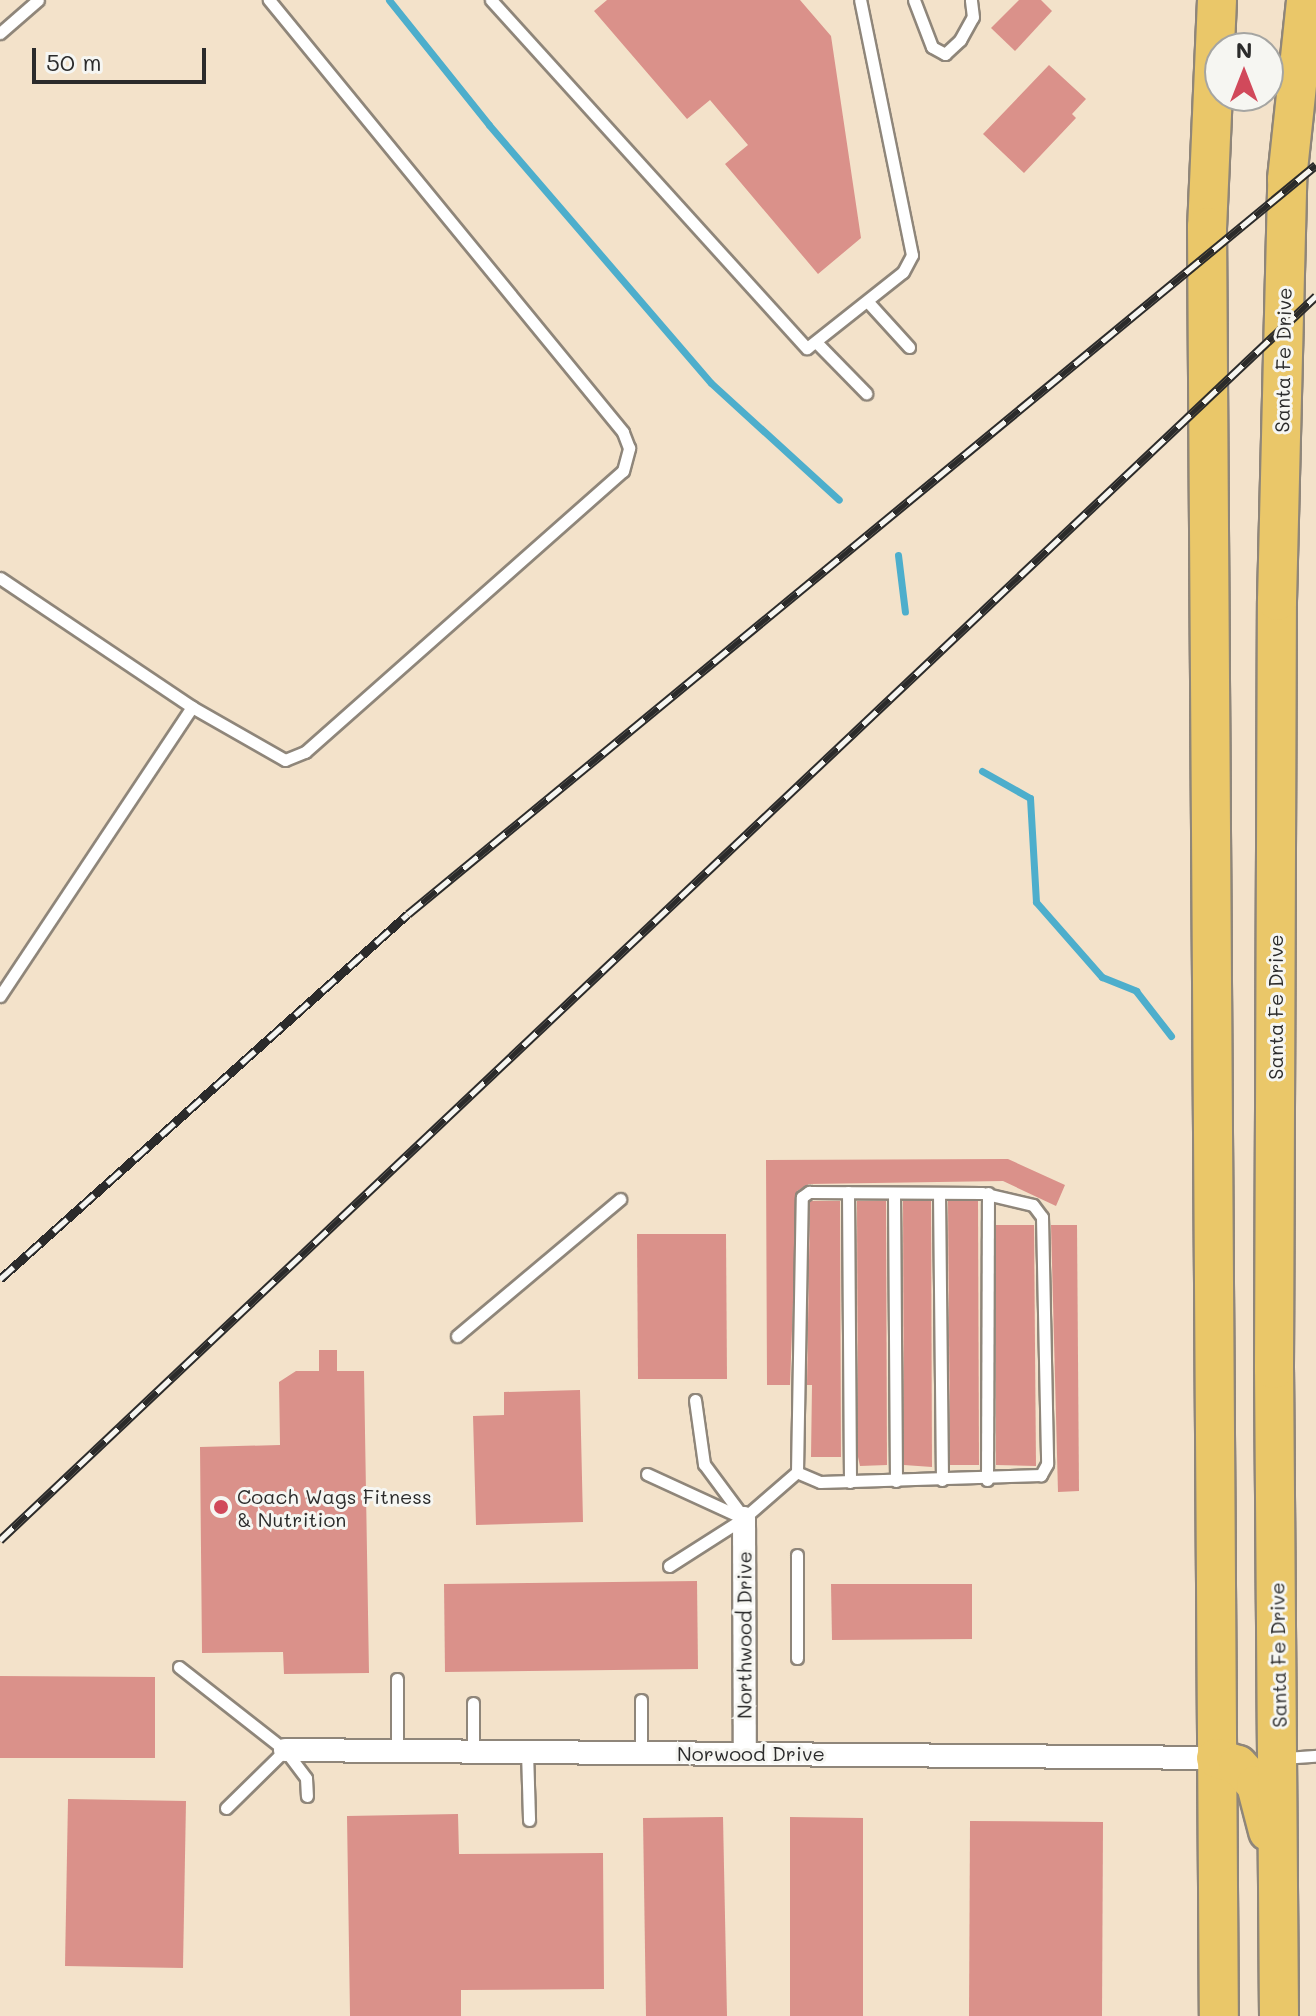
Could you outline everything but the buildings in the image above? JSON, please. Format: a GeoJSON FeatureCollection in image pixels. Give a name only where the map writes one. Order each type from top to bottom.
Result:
{"type":"FeatureCollection","features":[{"type":"Feature","properties":{"kind":"highway"},"geometry":{"type":"LineString","coordinates":[[1217,0],[1207,227],[1219,2016]]}},
{"type":"Feature","properties":{"kind":"highway","name":"Santa Fe Drive"},"geometry":{"type":"LineString","coordinates":[[1279,2016],[1279,1877],[1298,1757],[1274,1369],[1277,601],[1287,179],[1306,0]]}},
{"type":"Feature","properties":{"kind":"highway"},"geometry":{"type":"LineString","coordinates":[[1216,1758],[1238,1765],[1256,1785],[1279,1877]]}},
{"type":"Feature","properties":{"kind":"street","name":"Northwood Drive"},"geometry":{"type":"LineString","coordinates":[[744,1518],[745,1752]]}},
{"type":"Feature","properties":{"kind":"street","name":"Norwood Drive"},"geometry":{"type":"LineString","coordinates":[[285,1750],[1216,1758]]}},
{"type":"Feature","properties":{"kind":"lane"},"geometry":{"type":"LineString","coordinates":[[0,33],[38,0]]}},
{"type":"Feature","properties":{"kind":"lane"},"geometry":{"type":"LineString","coordinates":[[0,578],[192,707],[285,760],[305,752],[623,471],[629,448],[623,432],[269,0]]}},
{"type":"Feature","properties":{"kind":"lane"},"geometry":{"type":"LineString","coordinates":[[491,0],[807,348],[818,344],[903,272],[912,255],[860,0]]}},
{"type":"Feature","properties":{"kind":"lane"},"geometry":{"type":"LineString","coordinates":[[914,0],[932,47],[945,54],[960,40],[973,17],[971,0]]}},
{"type":"Feature","properties":{"kind":"lane"},"geometry":{"type":"LineString","coordinates":[[868,302],[909,347]]}},
{"type":"Feature","properties":{"kind":"lane"},"geometry":{"type":"LineString","coordinates":[[818,344],[866,393]]}},
{"type":"Feature","properties":{"kind":"lane"},"geometry":{"type":"LineString","coordinates":[[0,996],[192,707]]}},
{"type":"Feature","properties":{"kind":"lane"},"geometry":{"type":"LineString","coordinates":[[669,1566],[744,1518],[797,1472],[799,1204],[809,1192],[988,1193],[1033,1205],[1042,1217],[1047,1464],[1041,1475],[1032,1479],[820,1482],[797,1472]]}},
{"type":"Feature","properties":{"kind":"lane"},"geometry":{"type":"LineString","coordinates":[[848,1192],[850,1482]]}},
{"type":"Feature","properties":{"kind":"lane"},"geometry":{"type":"LineString","coordinates":[[894,1193],[896,1481]]}},
{"type":"Feature","properties":{"kind":"lane"},"geometry":{"type":"LineString","coordinates":[[939,1193],[942,1480]]}},
{"type":"Feature","properties":{"kind":"lane"},"geometry":{"type":"LineString","coordinates":[[987,1480],[988,1193]]}},
{"type":"Feature","properties":{"kind":"lane"},"geometry":{"type":"LineString","coordinates":[[457,1336],[620,1199]]}},
{"type":"Feature","properties":{"kind":"lane"},"geometry":{"type":"LineString","coordinates":[[695,1400],[704,1464],[744,1518]]}},
{"type":"Feature","properties":{"kind":"lane"},"geometry":{"type":"LineString","coordinates":[[647,1474],[744,1518]]}},
{"type":"Feature","properties":{"kind":"lane"},"geometry":{"type":"LineString","coordinates":[[797,1555],[797,1658]]}},
{"type":"Feature","properties":{"kind":"lane"},"geometry":{"type":"LineString","coordinates":[[179,1667],[285,1750],[306,1778],[307,1796]]}},
{"type":"Feature","properties":{"kind":"lane"},"geometry":{"type":"LineString","coordinates":[[397,1679],[397,1750]]}},
{"type":"Feature","properties":{"kind":"lane"},"geometry":{"type":"LineString","coordinates":[[641,1700],[641,1752]]}},
{"type":"Feature","properties":{"kind":"lane"},"geometry":{"type":"LineString","coordinates":[[473,1703],[473,1750]]}},
{"type":"Feature","properties":{"kind":"lane"},"geometry":{"type":"LineString","coordinates":[[226,1808],[285,1750]]}},
{"type":"Feature","properties":{"kind":"lane"},"geometry":{"type":"LineString","coordinates":[[527,1751],[529,1820]]}},
{"type":"Feature","properties":{"kind":"waterway"},"geometry":{"type":"LineString","coordinates":[[389,0],[489,125],[711,383],[839,500]]}},
{"type":"Feature","properties":{"kind":"waterway"},"geometry":{"type":"LineString","coordinates":[[898,555],[905,612]]}},
{"type":"Feature","properties":{"kind":"waterway"},"geometry":{"type":"LineString","coordinates":[[982,771],[1030,798],[1036,902],[1102,977],[1136,991],[1171,1036]]}},
{"type":"Feature","properties":{"kind":"railway"},"geometry":{"type":"LineString","coordinates":[[0,1279],[408,914],[1316,165]]}},
{"type":"Feature","properties":{"kind":"railway"},"geometry":{"type":"LineString","coordinates":[[0,1540],[1316,296]]}},
{"type":"Feature","properties":{"kind":"place","name":"Coach Wags Fitness & Nutrition"},"geometry":{"type":"Point","coordinates":[221,1507]}}]}
